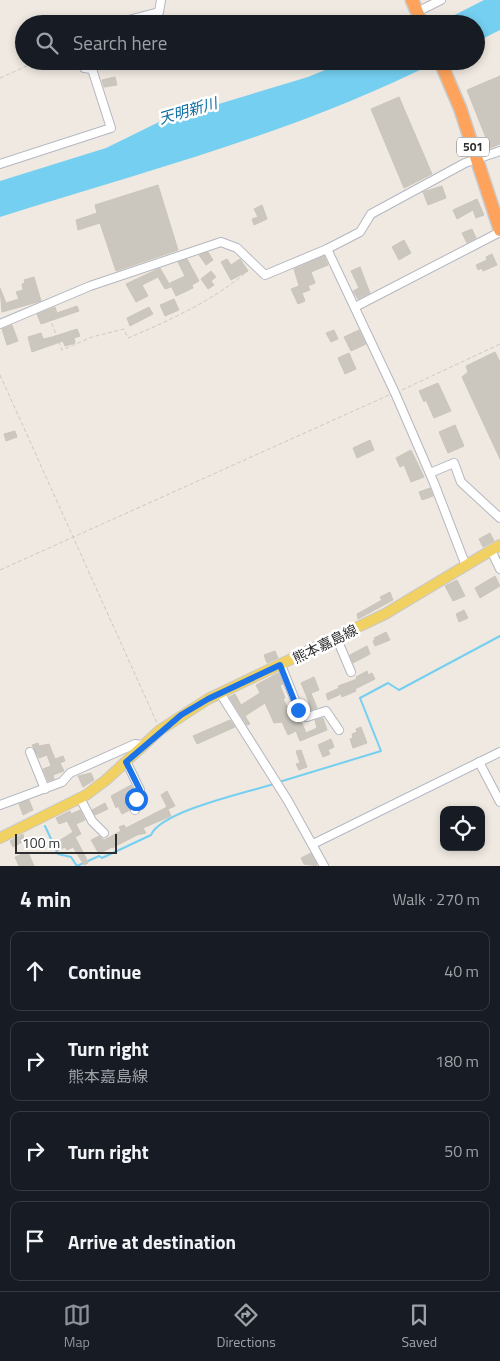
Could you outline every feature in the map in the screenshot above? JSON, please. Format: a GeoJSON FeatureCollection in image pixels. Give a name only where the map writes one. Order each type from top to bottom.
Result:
{"type":"FeatureCollection","features":[{"type":"Feature","properties":{"kind":"highway","name":"501"},"geometry":{"type":"LineString","coordinates":[[444,70],[460,108],[500,231]]}},
{"type":"Feature","properties":{"kind":"main road","name":"熊本嘉島線"},"geometry":{"type":"LineString","coordinates":[[0,838],[80,798],[106,780],[160,730],[181,715],[220,693],[337,639],[385,614],[496,548]]}},
{"type":"Feature","properties":{"kind":"street"},"geometry":{"type":"LineString","coordinates":[[148,15],[159,12],[160,0]]}},
{"type":"Feature","properties":{"kind":"street"},"geometry":{"type":"LineString","coordinates":[[417,13],[441,0]]}},
{"type":"Feature","properties":{"kind":"street"},"geometry":{"type":"LineString","coordinates":[[0,164],[111,128],[92,70]]}},
{"type":"Feature","properties":{"kind":"street"},"geometry":{"type":"LineString","coordinates":[[0,324],[90,286],[221,242],[237,248],[265,275],[327,249],[360,232],[372,214],[465,163],[500,151]]}},
{"type":"Feature","properties":{"kind":"street"},"geometry":{"type":"LineString","coordinates":[[354,308],[500,231]]}},
{"type":"Feature","properties":{"kind":"street"},"geometry":{"type":"LineString","coordinates":[[327,249],[395,393],[430,473],[466,566]]}},
{"type":"Feature","properties":{"kind":"street"},"geometry":{"type":"LineString","coordinates":[[430,473],[454,463],[461,482],[500,518]]}},
{"type":"Feature","properties":{"kind":"street"},"geometry":{"type":"LineString","coordinates":[[496,548],[500,569]]}},
{"type":"Feature","properties":{"kind":"street"},"geometry":{"type":"LineString","coordinates":[[337,639],[352,672]]}},
{"type":"Feature","properties":{"kind":"street"},"geometry":{"type":"LineString","coordinates":[[280,665],[301,715],[308,717],[326,711],[339,730]]}},
{"type":"Feature","properties":{"kind":"street"},"geometry":{"type":"LineString","coordinates":[[220,693],[314,844],[324,866]]}},
{"type":"Feature","properties":{"kind":"street"},"geometry":{"type":"LineString","coordinates":[[0,805],[62,782],[70,773],[135,744],[144,745]]}},
{"type":"Feature","properties":{"kind":"street"},"geometry":{"type":"LineString","coordinates":[[30,752],[45,789]]}},
{"type":"Feature","properties":{"kind":"street"},"geometry":{"type":"LineString","coordinates":[[314,844],[500,752]]}},
{"type":"Feature","properties":{"kind":"street"},"geometry":{"type":"LineString","coordinates":[[126,762],[140,790],[135,810]]}},
{"type":"Feature","properties":{"kind":"street"},"geometry":{"type":"LineString","coordinates":[[479,762],[500,802]]}},
{"type":"Feature","properties":{"kind":"street"},"geometry":{"type":"LineString","coordinates":[[80,798],[92,822],[104,833]]}},
{"type":"Feature","properties":{"kind":"path"},"geometry":{"type":"LineString","coordinates":[[0,78],[18,70]]}},
{"type":"Feature","properties":{"kind":"path"},"geometry":{"type":"LineString","coordinates":[[44,305],[62,350],[92,338],[124,329],[128,338],[178,317],[230,286],[255,265]]}},
{"type":"Feature","properties":{"kind":"path"},"geometry":{"type":"LineString","coordinates":[[0,570],[500,344]]}},
{"type":"Feature","properties":{"kind":"path"},"geometry":{"type":"LineString","coordinates":[[0,375],[160,730]]}},
{"type":"Feature","properties":{"kind":"water"},"geometry":{"type":"Polygon","coordinates":[[[484,0],[500,0],[500,30],[485,38],[485,15],[455,15],[484,0]]]}},
{"type":"Feature","properties":{"kind":"water"},"geometry":{"type":"Polygon","coordinates":[[[325,70],[419,70],[386,86],[278,129],[167,166],[0,217],[0,181],[106,148],[159,122],[308,77],[325,70]]]}},
{"type":"Feature","properties":{"kind":"building"},"geometry":{"type":"Polygon","coordinates":[[[500,76],[500,144],[490,148],[467,90],[500,76]]]}},
{"type":"Feature","properties":{"kind":"building"},"geometry":{"type":"Polygon","coordinates":[[[115,77],[117,85],[104,87],[102,80],[115,77]]]}},
{"type":"Feature","properties":{"kind":"building"},"geometry":{"type":"Polygon","coordinates":[[[399,97],[432,174],[404,188],[371,109],[399,97]]]}},
{"type":"Feature","properties":{"kind":"building"},"geometry":{"type":"Polygon","coordinates":[[[158,185],[178,250],[116,271],[100,223],[78,230],[76,220],[97,213],[95,205],[158,185]]]}},
{"type":"Feature","properties":{"kind":"building"},"geometry":{"type":"Polygon","coordinates":[[[442,186],[446,198],[428,205],[423,192],[442,186]]]}},
{"type":"Feature","properties":{"kind":"building"},"geometry":{"type":"Polygon","coordinates":[[[477,199],[484,215],[476,218],[473,210],[457,219],[453,210],[477,199]]]}},
{"type":"Feature","properties":{"kind":"building"},"geometry":{"type":"Polygon","coordinates":[[[262,205],[267,219],[254,225],[252,219],[258,217],[254,209],[262,205]]]}},
{"type":"Feature","properties":{"kind":"building"},"geometry":{"type":"Polygon","coordinates":[[[472,229],[476,238],[467,243],[462,233],[472,229]]]}},
{"type":"Feature","properties":{"kind":"building"},"geometry":{"type":"Polygon","coordinates":[[[404,240],[411,253],[399,260],[392,247],[404,240]]]}},
{"type":"Feature","properties":{"kind":"building"},"geometry":{"type":"Polygon","coordinates":[[[208,252],[213,260],[206,265],[199,255],[208,252]]]}},
{"type":"Feature","properties":{"kind":"building"},"geometry":{"type":"Polygon","coordinates":[[[492,254],[497,265],[483,271],[482,268],[478,270],[476,265],[487,260],[486,257],[492,254]]]}},
{"type":"Feature","properties":{"kind":"building"},"geometry":{"type":"Polygon","coordinates":[[[324,256],[328,265],[311,272],[315,283],[308,286],[310,290],[302,293],[305,301],[298,304],[291,289],[299,286],[294,269],[324,256]]]}},
{"type":"Feature","properties":{"kind":"building"},"geometry":{"type":"Polygon","coordinates":[[[187,259],[199,281],[192,285],[193,288],[176,296],[170,283],[185,276],[178,262],[187,259]]]}},
{"type":"Feature","properties":{"kind":"building"},"geometry":{"type":"Polygon","coordinates":[[[227,259],[231,265],[240,259],[248,271],[231,280],[221,262],[227,259]]]}},
{"type":"Feature","properties":{"kind":"building"},"geometry":{"type":"Polygon","coordinates":[[[360,267],[370,293],[358,299],[353,291],[359,288],[351,271],[360,267]]]}},
{"type":"Feature","properties":{"kind":"building"},"geometry":{"type":"Polygon","coordinates":[[[160,268],[171,287],[165,289],[158,277],[142,285],[148,296],[136,302],[126,284],[160,268]]]}},
{"type":"Feature","properties":{"kind":"building"},"geometry":{"type":"Polygon","coordinates":[[[211,271],[216,277],[211,281],[214,285],[208,289],[201,279],[211,271]]]}},
{"type":"Feature","properties":{"kind":"building"},"geometry":{"type":"Polygon","coordinates":[[[34,277],[41,301],[2,312],[0,288],[6,303],[19,299],[16,292],[23,290],[22,284],[25,283],[24,280],[34,277]]]}},
{"type":"Feature","properties":{"kind":"building"},"geometry":{"type":"Polygon","coordinates":[[[174,299],[179,310],[165,316],[160,305],[174,299]]]}},
{"type":"Feature","properties":{"kind":"building"},"geometry":{"type":"Polygon","coordinates":[[[77,306],[79,311],[41,324],[37,314],[55,307],[57,313],[77,306]]]}},
{"type":"Feature","properties":{"kind":"building"},"geometry":{"type":"Polygon","coordinates":[[[149,307],[153,314],[130,326],[127,318],[149,307]]]}},
{"type":"Feature","properties":{"kind":"building"},"geometry":{"type":"Polygon","coordinates":[[[12,325],[18,341],[7,345],[2,329],[12,325]]]}},
{"type":"Feature","properties":{"kind":"building"},"geometry":{"type":"Polygon","coordinates":[[[77,329],[80,336],[74,338],[75,343],[65,346],[63,341],[32,352],[28,337],[41,333],[43,339],[77,329]]]}},
{"type":"Feature","properties":{"kind":"building"},"geometry":{"type":"Polygon","coordinates":[[[334,330],[338,339],[331,342],[326,333],[334,330]]]}},
{"type":"Feature","properties":{"kind":"building"},"geometry":{"type":"Polygon","coordinates":[[[359,330],[366,344],[351,351],[344,337],[359,330]]]}},
{"type":"Feature","properties":{"kind":"building"},"geometry":{"type":"Polygon","coordinates":[[[495,352],[500,362],[500,459],[462,377],[468,372],[466,366],[495,352]]]}},
{"type":"Feature","properties":{"kind":"building"},"geometry":{"type":"Polygon","coordinates":[[[349,353],[356,369],[345,374],[338,358],[349,353]]]}},
{"type":"Feature","properties":{"kind":"building"},"geometry":{"type":"Polygon","coordinates":[[[438,383],[451,411],[434,418],[426,400],[424,402],[419,391],[438,383]]]}},
{"type":"Feature","properties":{"kind":"building"},"geometry":{"type":"Polygon","coordinates":[[[455,425],[464,446],[448,453],[439,432],[455,425]]]}},
{"type":"Feature","properties":{"kind":"building"},"geometry":{"type":"Polygon","coordinates":[[[15,431],[17,437],[6,441],[4,434],[15,431]]]}},
{"type":"Feature","properties":{"kind":"building"},"geometry":{"type":"Polygon","coordinates":[[[370,440],[374,450],[357,458],[353,448],[370,440]]]}},
{"type":"Feature","properties":{"kind":"building"},"geometry":{"type":"Polygon","coordinates":[[[411,450],[424,477],[411,482],[404,465],[400,467],[396,458],[411,450]]]}},
{"type":"Feature","properties":{"kind":"building"},"geometry":{"type":"Polygon","coordinates":[[[430,488],[433,496],[422,500],[419,492],[430,488]]]}},
{"type":"Feature","properties":{"kind":"building"},"geometry":{"type":"Polygon","coordinates":[[[490,533],[494,541],[483,547],[479,539],[490,533]]]}},
{"type":"Feature","properties":{"kind":"building"},"geometry":{"type":"Polygon","coordinates":[[[495,576],[500,586],[480,598],[475,588],[495,576]]]}},
{"type":"Feature","properties":{"kind":"building"},"geometry":{"type":"Polygon","coordinates":[[[457,580],[465,596],[453,601],[445,586],[457,580]]]}},
{"type":"Feature","properties":{"kind":"building"},"geometry":{"type":"Polygon","coordinates":[[[390,592],[393,600],[358,619],[357,614],[382,600],[380,597],[390,592]]]}},
{"type":"Feature","properties":{"kind":"building"},"geometry":{"type":"Polygon","coordinates":[[[464,610],[468,618],[459,622],[456,614],[464,610]]]}},
{"type":"Feature","properties":{"kind":"building"},"geometry":{"type":"Polygon","coordinates":[[[386,632],[390,640],[375,646],[374,638],[386,632]]]}},
{"type":"Feature","properties":{"kind":"building"},"geometry":{"type":"Polygon","coordinates":[[[367,646],[370,654],[353,663],[350,655],[367,646]]]}},
{"type":"Feature","properties":{"kind":"building"},"geometry":{"type":"Polygon","coordinates":[[[275,651],[278,658],[267,663],[264,655],[275,651]]]}},
{"type":"Feature","properties":{"kind":"building"},"geometry":{"type":"Polygon","coordinates":[[[367,671],[368,675],[372,673],[375,679],[355,689],[356,691],[342,697],[341,694],[328,700],[326,694],[339,688],[338,686],[357,679],[356,677],[367,671]]]}},
{"type":"Feature","properties":{"kind":"building"},"geometry":{"type":"Polygon","coordinates":[[[278,673],[283,684],[280,685],[285,698],[283,699],[296,723],[301,721],[306,733],[317,728],[315,720],[323,718],[327,730],[300,741],[296,731],[288,735],[282,722],[274,723],[265,703],[245,716],[250,724],[247,725],[229,697],[235,694],[241,705],[260,693],[256,685],[278,673]]]}},
{"type":"Feature","properties":{"kind":"building"},"geometry":{"type":"Polygon","coordinates":[[[314,677],[319,690],[311,693],[317,708],[307,711],[304,707],[309,702],[301,683],[314,677]]]}},
{"type":"Feature","properties":{"kind":"building"},"geometry":{"type":"Polygon","coordinates":[[[230,720],[235,727],[197,744],[193,736],[230,720]]]}},
{"type":"Feature","properties":{"kind":"building"},"geometry":{"type":"Polygon","coordinates":[[[361,727],[367,743],[353,748],[350,739],[353,738],[352,734],[357,732],[356,729],[361,727]]]}},
{"type":"Feature","properties":{"kind":"building"},"geometry":{"type":"Polygon","coordinates":[[[331,739],[334,747],[328,750],[330,754],[323,757],[318,745],[331,739]]]}},
{"type":"Feature","properties":{"kind":"building"},"geometry":{"type":"Polygon","coordinates":[[[38,743],[39,746],[49,744],[55,759],[63,756],[65,761],[60,763],[64,771],[53,775],[54,779],[48,781],[43,769],[51,766],[47,755],[39,758],[32,745],[38,743]]]}},
{"type":"Feature","properties":{"kind":"building"},"geometry":{"type":"Polygon","coordinates":[[[301,750],[307,767],[299,770],[296,764],[300,763],[296,751],[301,750]]]}},
{"type":"Feature","properties":{"kind":"building"},"geometry":{"type":"Polygon","coordinates":[[[91,773],[94,780],[83,787],[78,776],[91,773]]]}},
{"type":"Feature","properties":{"kind":"building"},"geometry":{"type":"Polygon","coordinates":[[[131,785],[134,792],[125,797],[130,805],[130,810],[122,814],[118,806],[116,808],[111,796],[131,785]]]}},
{"type":"Feature","properties":{"kind":"building"},"geometry":{"type":"Polygon","coordinates":[[[167,791],[175,806],[168,809],[161,795],[167,791]]]}},
{"type":"Feature","properties":{"kind":"building"},"geometry":{"type":"Polygon","coordinates":[[[29,800],[33,810],[23,815],[19,804],[29,800]]]}},
{"type":"Feature","properties":{"kind":"building"},"geometry":{"type":"Polygon","coordinates":[[[105,803],[108,809],[95,815],[92,810],[105,803]]]}},
{"type":"Feature","properties":{"kind":"building"},"geometry":{"type":"Polygon","coordinates":[[[167,807],[171,816],[143,828],[146,833],[137,835],[99,854],[91,840],[99,836],[104,840],[121,831],[119,827],[124,825],[126,828],[167,807]]]}},
{"type":"Feature","properties":{"kind":"building"},"geometry":{"type":"Polygon","coordinates":[[[80,810],[85,820],[76,824],[81,834],[75,837],[88,863],[84,865],[73,847],[67,850],[65,847],[57,851],[54,844],[73,832],[67,821],[59,824],[56,818],[70,811],[71,814],[80,810]]]}},
{"type":"Feature","properties":{"kind":"building"},"geometry":{"type":"Polygon","coordinates":[[[23,834],[24,841],[13,847],[10,841],[23,834]]]}},
{"type":"Feature","properties":{"kind":"building"},"geometry":{"type":"Polygon","coordinates":[[[28,852],[34,866],[19,866],[15,857],[28,852]]]}},
{"type":"Feature","properties":{"kind":"building"},"geometry":{"type":"Polygon","coordinates":[[[311,853],[317,866],[304,864],[301,858],[311,853]]]}},
{"type":"Feature","properties":{"kind":"waterway"},"geometry":{"type":"LineString","coordinates":[[279,782],[381,751],[360,698],[388,683],[399,690],[500,636]]}},
{"type":"Feature","properties":{"kind":"waterway"},"geometry":{"type":"LineString","coordinates":[[45,826],[58,854],[71,857],[77,866],[99,856],[102,858],[151,835],[158,826],[187,810],[274,784]]}},
{"type":"Feature","properties":{"kind":"route"},"geometry":{"type":"LineString","coordinates":[[136,799],[140,790],[126,762],[160,730],[208,699],[280,665],[298,710]]}},
{"type":"Feature","properties":{"kind":"water label","name":"天明新川"},"geometry":{"type":"Point","coordinates":[188,111]}}]}
